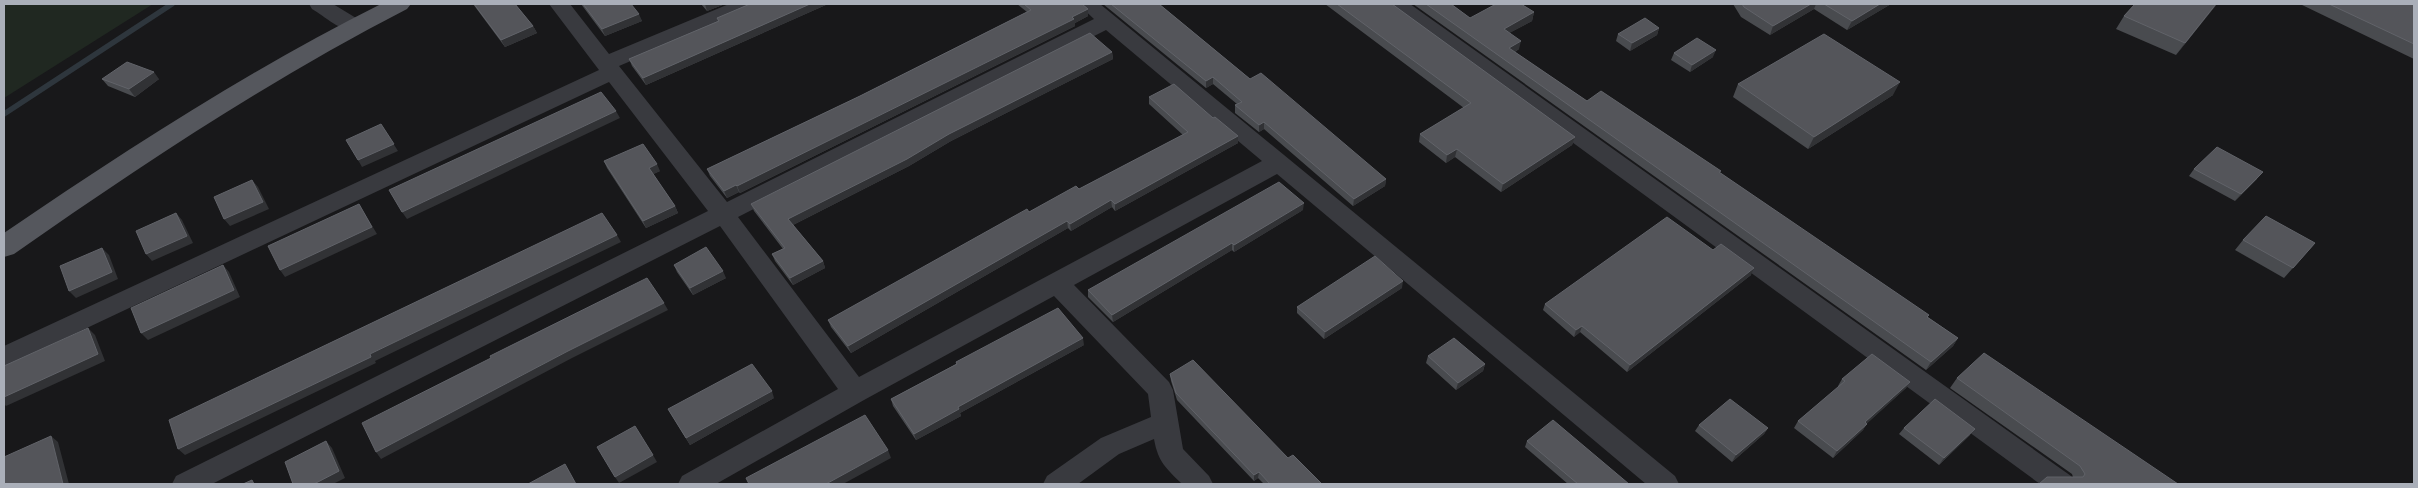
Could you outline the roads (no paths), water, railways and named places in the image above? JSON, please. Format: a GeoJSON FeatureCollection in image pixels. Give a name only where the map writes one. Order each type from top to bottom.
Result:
{"type":"FeatureCollection","features":[{"type":"Feature","properties":{"kind":"main road"},"geometry":{"type":"LineString","coordinates":[[4,247],[124,164],[245,89],[354,26],[399,4]]}},
{"type":"Feature","properties":{"kind":"street"},"geometry":{"type":"LineString","coordinates":[[319,4],[354,26]]}},
{"type":"Feature","properties":{"kind":"street"},"geometry":{"type":"LineString","coordinates":[[559,4],[723,213],[855,392]]}},
{"type":"Feature","properties":{"kind":"street"},"geometry":{"type":"LineString","coordinates":[[4,357],[746,4]]}},
{"type":"Feature","properties":{"kind":"street"},"geometry":{"type":"LineString","coordinates":[[1088,4],[1665,484]]}},
{"type":"Feature","properties":{"kind":"street"},"geometry":{"type":"LineString","coordinates":[[1397,4],[2062,484]]}},
{"type":"Feature","properties":{"kind":"street"},"geometry":{"type":"LineString","coordinates":[[186,484],[1107,21]]}},
{"type":"Feature","properties":{"kind":"street"},"geometry":{"type":"LineString","coordinates":[[692,484],[855,392],[1058,284],[1280,162]]}},
{"type":"Feature","properties":{"kind":"street"},"geometry":{"type":"LineString","coordinates":[[1058,284],[1160,390],[1170,454],[1199,484]]}},
{"type":"Feature","properties":{"kind":"street"},"geometry":{"type":"LineString","coordinates":[[1057,484],[1110,446],[1164,423]]}},
{"type":"Feature","properties":{"kind":"waterway"},"geometry":{"type":"LineString","coordinates":[[4,114],[172,4]]}}]}
